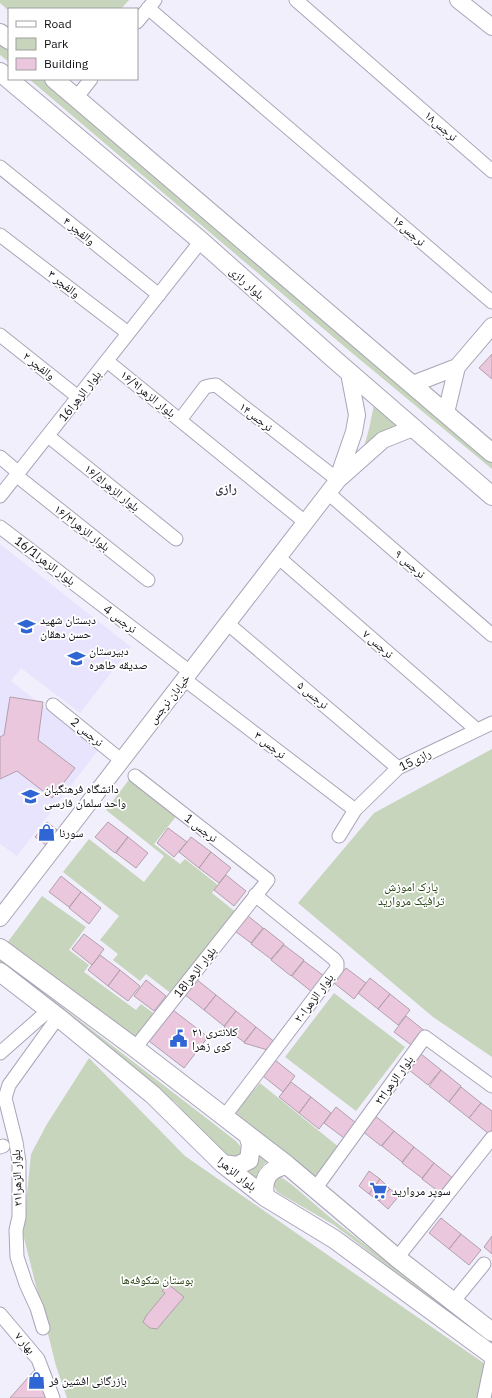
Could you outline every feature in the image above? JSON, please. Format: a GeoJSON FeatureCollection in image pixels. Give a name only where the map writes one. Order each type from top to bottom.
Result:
{"type":"FeatureCollection","features":[{"type":"Feature","properties":{"kind":"main road"},"geometry":{"type":"LineString","coordinates":[[0,33],[8,39]]}},
{"type":"Feature","properties":{"kind":"main road","name":"بلوار رازی"},"geometry":{"type":"LineString","coordinates":[[0,72],[8,79]]}},
{"type":"Feature","properties":{"kind":"main road","name":"بلوار رازی"},"geometry":{"type":"LineString","coordinates":[[10,80],[201,241],[349,373],[492,496]]}},
{"type":"Feature","properties":{"kind":"main road"},"geometry":{"type":"LineString","coordinates":[[55,80],[492,453]]}},
{"type":"Feature","properties":{"kind":"main road"},"geometry":{"type":"LineString","coordinates":[[0,948],[135,1048],[248,1135],[397,1258],[492,1332]]}},
{"type":"Feature","properties":{"kind":"main road","name":"بلوار الزهرا"},"geometry":{"type":"LineString","coordinates":[[0,972],[53,1013],[153,1095],[223,1164],[265,1197],[334,1239],[492,1356]]}},
{"type":"Feature","properties":{"kind":"main road"},"geometry":{"type":"LineString","coordinates":[[223,1164],[237,1166],[248,1160],[251,1145],[248,1135]]}},
{"type":"Feature","properties":{"kind":"main road"},"geometry":{"type":"LineString","coordinates":[[265,1197],[264,1185],[268,1175],[274,1169],[287,1166]]}},
{"type":"Feature","properties":{"kind":"street","name":"نرجس۱۸"},"geometry":{"type":"LineString","coordinates":[[296,0],[492,170]]}},
{"type":"Feature","properties":{"kind":"street"},"geometry":{"type":"LineString","coordinates":[[458,0],[492,27]]}},
{"type":"Feature","properties":{"kind":"street"},"geometry":{"type":"LineString","coordinates":[[138,21],[152,4]]}},
{"type":"Feature","properties":{"kind":"street","name":"نرجس۱۶"},"geometry":{"type":"LineString","coordinates":[[152,4],[326,160],[492,302]]}},
{"type":"Feature","properties":{"kind":"street"},"geometry":{"type":"LineString","coordinates":[[76,98],[90,80]]}},
{"type":"Feature","properties":{"kind":"street","name":"والفجر ۴"},"geometry":{"type":"LineString","coordinates":[[0,167],[159,295]]}},
{"type":"Feature","properties":{"kind":"street","name":"والفجر ۳"},"geometry":{"type":"LineString","coordinates":[[0,235],[128,333]]}},
{"type":"Feature","properties":{"kind":"street","name":"16بلوار الزهرا"},"geometry":{"type":"LineString","coordinates":[[0,496],[201,241]]}},
{"type":"Feature","properties":{"kind":"street"},"geometry":{"type":"LineString","coordinates":[[446,413],[457,367],[492,326]]}},
{"type":"Feature","properties":{"kind":"street","name":"والفجر ۲"},"geometry":{"type":"LineString","coordinates":[[0,335],[78,397]]}},
{"type":"Feature","properties":{"kind":"street","name":"بلوار الزهرا۱۶/۹"},"geometry":{"type":"LineString","coordinates":[[107,361],[305,522]]}},
{"type":"Feature","properties":{"kind":"street"},"geometry":{"type":"LineString","coordinates":[[412,384],[457,367]]}},
{"type":"Feature","properties":{"kind":"street"},"geometry":{"type":"LineString","coordinates":[[338,480],[354,432],[357,415],[349,373]]}},
{"type":"Feature","properties":{"kind":"street","name":"نرجس۱۴"},"geometry":{"type":"LineString","coordinates":[[185,424],[205,387],[216,386],[338,480]]}},
{"type":"Feature","properties":{"kind":"street"},"geometry":{"type":"LineString","coordinates":[[338,480],[384,440],[413,428]]}},
{"type":"Feature","properties":{"kind":"street","name":"بلوار الزهرا۱۶/۵"},"geometry":{"type":"LineString","coordinates":[[48,436],[176,539]]}},
{"type":"Feature","properties":{"kind":"street","name":"بلوار الزهرا۱۶/۳"},"geometry":{"type":"LineString","coordinates":[[0,457],[18,474],[148,580]]}},
{"type":"Feature","properties":{"kind":"street","name":"خیابان نرجس"},"geometry":{"type":"LineString","coordinates":[[0,918],[338,480]]}},
{"type":"Feature","properties":{"kind":"street","name":"نرجس ۹"},"geometry":{"type":"LineString","coordinates":[[328,493],[492,635]]}},
{"type":"Feature","properties":{"kind":"street","name":"بلوار الزهرا16/1"},"geometry":{"type":"LineString","coordinates":[[0,527],[90,596]]}},
{"type":"Feature","properties":{"kind":"street","name":"نرجس ۷"},"geometry":{"type":"LineString","coordinates":[[278,557],[477,730]]}},
{"type":"Feature","properties":{"kind":"street","name":"4 نرجس"},"geometry":{"type":"LineString","coordinates":[[90,596],[187,676]]}},
{"type":"Feature","properties":{"kind":"street","name":"نرجس ۵"},"geometry":{"type":"LineString","coordinates":[[228,623],[398,768]]}},
{"type":"Feature","properties":{"kind":"street","name":"نرجس ۳"},"geometry":{"type":"LineString","coordinates":[[187,676],[355,810]]}},
{"type":"Feature","properties":{"kind":"street","name":"2 نرجس"},"geometry":{"type":"LineString","coordinates":[[52,705],[122,760]]}},
{"type":"Feature","properties":{"kind":"street","name":"15رازی"},"geometry":{"type":"LineString","coordinates":[[339,836],[355,810],[398,768],[492,723]]}},
{"type":"Feature","properties":{"kind":"street","name":"1 نرجس"},"geometry":{"type":"LineString","coordinates":[[135,776],[268,880]]}},
{"type":"Feature","properties":{"kind":"street","name":"18بلوار الزهرا"},"geometry":{"type":"LineString","coordinates":[[135,1048],[268,880]]}},
{"type":"Feature","properties":{"kind":"street","name":"بلوار الزهرا۲۰"},"geometry":{"type":"LineString","coordinates":[[224,1117],[337,968],[337,963],[334,959],[255,895]]}},
{"type":"Feature","properties":{"kind":"street"},"geometry":{"type":"LineString","coordinates":[[1,1050],[53,1013]]}},
{"type":"Feature","properties":{"kind":"street","name":"بلوار الزهرا۲۱"},"geometry":{"type":"LineString","coordinates":[[43,1328],[37,1308],[26,1284],[17,1257],[16,1230],[18,1217],[19,1162],[16,1142],[5,1098],[10,1085],[53,1013]]}},
{"type":"Feature","properties":{"kind":"street","name":"بلوار الزهرا۲۲"},"geometry":{"type":"LineString","coordinates":[[315,1189],[425,1037],[492,1086]]}},
{"type":"Feature","properties":{"kind":"street"},"geometry":{"type":"LineString","coordinates":[[397,1258],[491,1140]]}},
{"type":"Feature","properties":{"kind":"street"},"geometry":{"type":"LineString","coordinates":[[453,1302],[484,1264]]}},
{"type":"Feature","properties":{"kind":"street","name":"بهار ۷"},"geometry":{"type":"LineString","coordinates":[[0,1314],[38,1359],[53,1398]]}},
{"type":"Feature","properties":{"kind":"street"},"geometry":{"type":"LineString","coordinates":[[484,1398],[492,1360]]}},
{"type":"Feature","properties":{"kind":"shaded area"},"geometry":{"type":"Polygon","coordinates":[[[0,544],[131,647],[80,713],[21,668],[11,681],[99,749],[17,856],[0,844],[0,544]]]}},
{"type":"Feature","properties":{"kind":"green space"},"geometry":{"type":"Polygon","coordinates":[[[0,0],[129,0],[122,8],[8,8],[8,10],[0,3],[0,0]]]}},
{"type":"Feature","properties":{"kind":"green space"},"geometry":{"type":"Polygon","coordinates":[[[0,40],[8,47],[8,61],[0,55],[0,40]]]}},
{"type":"Feature","properties":{"kind":"green space"},"geometry":{"type":"Polygon","coordinates":[[[30,80],[46,80],[492,460],[492,469],[352,353],[30,80]]]}},
{"type":"Feature","properties":{"kind":"green space"},"geometry":{"type":"Polygon","coordinates":[[[374,405],[398,426],[364,447],[369,429],[374,405]]]}},
{"type":"Feature","properties":{"kind":"green space","name":"پارک اموزش ترافیک مروارید"},"geometry":{"type":"Polygon","coordinates":[[[492,749],[492,1057],[433,1017],[298,903],[374,813],[492,749]]]}},
{"type":"Feature","properties":{"kind":"green space"},"geometry":{"type":"Polygon","coordinates":[[[131,777],[178,814],[154,844],[180,864],[185,859],[218,885],[212,893],[237,913],[173,995],[146,974],[140,981],[113,960],[118,954],[100,940],[119,916],[63,872],[89,839],[144,882],[164,856],[106,810],[131,777]]]}},
{"type":"Feature","properties":{"kind":"green space"},"geometry":{"type":"Polygon","coordinates":[[[42,896],[86,927],[69,950],[89,965],[84,972],[136,1010],[141,1004],[156,1015],[135,1043],[4,947],[42,896]]]}},
{"type":"Feature","properties":{"kind":"green space"},"geometry":{"type":"Polygon","coordinates":[[[0,959],[236,1141],[241,1147],[240,1154],[230,1157],[219,1152],[176,1103],[0,965],[0,959]]]}},
{"type":"Feature","properties":{"kind":"green space"},"geometry":{"type":"Polygon","coordinates":[[[334,993],[405,1047],[356,1111],[285,1057],[334,993]]]}},
{"type":"Feature","properties":{"kind":"green space","name":"بوستان شکوفه‌ها"},"geometry":{"type":"Polygon","coordinates":[[[89,1058],[185,1156],[485,1364],[477,1398],[67,1398],[56,1366],[23,1234],[31,1154],[47,1124],[89,1058]]]}},
{"type":"Feature","properties":{"kind":"green space"},"geometry":{"type":"Polygon","coordinates":[[[260,1083],[340,1148],[315,1179],[234,1114],[260,1083]]]}},
{"type":"Feature","properties":{"kind":"green space"},"geometry":{"type":"Polygon","coordinates":[[[257,1151],[269,1159],[260,1169],[256,1184],[242,1174],[257,1151]]]}},
{"type":"Feature","properties":{"kind":"green space"},"geometry":{"type":"Polygon","coordinates":[[[281,1177],[332,1219],[492,1344],[466,1326],[334,1225],[277,1192],[273,1184],[276,1179],[281,1177]]]}},
{"type":"Feature","properties":{"kind":"building"},"geometry":{"type":"Polygon","coordinates":[[[492,354],[492,379],[479,368],[492,354]]]}},
{"type":"Feature","properties":{"kind":"building"},"geometry":{"type":"Polygon","coordinates":[[[10,697],[43,702],[38,740],[75,768],[52,798],[17,771],[0,779],[0,737],[4,735],[10,697]]]}},
{"type":"Feature","properties":{"kind":"building","name":"سورنا"},"geometry":{"type":"Polygon","coordinates":[[[47,822],[57,830],[46,845],[35,837],[47,822]]]}},
{"type":"Feature","properties":{"kind":"building"},"geometry":{"type":"Polygon","coordinates":[[[108,822],[128,837],[115,853],[95,837],[108,822]]]}},
{"type":"Feature","properties":{"kind":"building"},"geometry":{"type":"Polygon","coordinates":[[[168,828],[187,842],[174,857],[157,843],[168,828]]]}},
{"type":"Feature","properties":{"kind":"building"},"geometry":{"type":"Polygon","coordinates":[[[128,837],[148,853],[136,868],[116,853],[128,837]]]}},
{"type":"Feature","properties":{"kind":"building"},"geometry":{"type":"Polygon","coordinates":[[[191,837],[211,852],[199,868],[179,852],[191,837]]]}},
{"type":"Feature","properties":{"kind":"building"},"geometry":{"type":"Polygon","coordinates":[[[211,852],[231,868],[219,883],[199,868],[211,852]]]}},
{"type":"Feature","properties":{"kind":"building"},"geometry":{"type":"Polygon","coordinates":[[[226,875],[246,891],[234,906],[214,890],[226,875]]]}},
{"type":"Feature","properties":{"kind":"building"},"geometry":{"type":"Polygon","coordinates":[[[61,876],[81,892],[69,907],[49,892],[61,876]]]}},
{"type":"Feature","properties":{"kind":"building"},"geometry":{"type":"Polygon","coordinates":[[[81,892],[101,908],[89,924],[69,908],[81,892]]]}},
{"type":"Feature","properties":{"kind":"building"},"geometry":{"type":"Polygon","coordinates":[[[243,912],[263,928],[251,943],[231,928],[243,912]]]}},
{"type":"Feature","properties":{"kind":"building"},"geometry":{"type":"Polygon","coordinates":[[[264,928],[284,944],[271,959],[251,944],[264,928]]]}},
{"type":"Feature","properties":{"kind":"building"},"geometry":{"type":"Polygon","coordinates":[[[84,934],[104,949],[92,965],[72,949],[84,934]]]}},
{"type":"Feature","properties":{"kind":"building"},"geometry":{"type":"Polygon","coordinates":[[[284,945],[304,960],[291,976],[271,960],[284,945]]]}},
{"type":"Feature","properties":{"kind":"building"},"geometry":{"type":"Polygon","coordinates":[[[100,955],[120,970],[108,986],[88,970],[100,955]]]}},
{"type":"Feature","properties":{"kind":"building"},"geometry":{"type":"Polygon","coordinates":[[[304,961],[324,976],[312,992],[292,976],[304,961]]]}},
{"type":"Feature","properties":{"kind":"building"},"geometry":{"type":"Polygon","coordinates":[[[346,968],[366,983],[354,999],[334,983],[346,968]]]}},
{"type":"Feature","properties":{"kind":"building"},"geometry":{"type":"Polygon","coordinates":[[[120,970],[140,986],[128,1001],[108,986],[120,970]]]}},
{"type":"Feature","properties":{"kind":"building"},"geometry":{"type":"Polygon","coordinates":[[[370,978],[390,994],[378,1009],[358,993],[370,978]]]}},
{"type":"Feature","properties":{"kind":"building"},"geometry":{"type":"Polygon","coordinates":[[[196,979],[216,995],[204,1010],[184,994],[196,979]]]}},
{"type":"Feature","properties":{"kind":"building"},"geometry":{"type":"Polygon","coordinates":[[[146,980],[166,996],[154,1011],[134,996],[146,980]]]}},
{"type":"Feature","properties":{"kind":"building"},"geometry":{"type":"Polygon","coordinates":[[[390,994],[410,1010],[398,1025],[378,1009],[390,994]]]}},
{"type":"Feature","properties":{"kind":"building"},"geometry":{"type":"Polygon","coordinates":[[[216,995],[236,1011],[224,1026],[204,1010],[216,995]]]}},
{"type":"Feature","properties":{"kind":"building","name":"کلانتری ۲۱ کوی زهرا"},"geometry":{"type":"Polygon","coordinates":[[[173,1010],[208,1037],[184,1068],[149,1041],[173,1010]]]}},
{"type":"Feature","properties":{"kind":"building"},"geometry":{"type":"Polygon","coordinates":[[[236,1011],[256,1027],[244,1042],[224,1027],[236,1011]]]}},
{"type":"Feature","properties":{"kind":"building"},"geometry":{"type":"Polygon","coordinates":[[[406,1016],[426,1032],[414,1047],[394,1032],[406,1016]]]}},
{"type":"Feature","properties":{"kind":"building"},"geometry":{"type":"Polygon","coordinates":[[[256,1027],[276,1043],[271,1051],[244,1043],[256,1027]]]}},
{"type":"Feature","properties":{"kind":"building"},"geometry":{"type":"Polygon","coordinates":[[[421,1054],[441,1070],[428,1085],[409,1070],[421,1054]]]}},
{"type":"Feature","properties":{"kind":"building"},"geometry":{"type":"Polygon","coordinates":[[[275,1060],[295,1076],[283,1092],[263,1076],[275,1060]]]}},
{"type":"Feature","properties":{"kind":"building"},"geometry":{"type":"Polygon","coordinates":[[[441,1070],[461,1086],[449,1102],[429,1086],[441,1070]]]}},
{"type":"Feature","properties":{"kind":"building"},"geometry":{"type":"Polygon","coordinates":[[[291,1082],[311,1097],[299,1113],[279,1097],[291,1082]]]}},
{"type":"Feature","properties":{"kind":"building"},"geometry":{"type":"Polygon","coordinates":[[[461,1087],[481,1103],[469,1118],[449,1102],[461,1087]]]}},
{"type":"Feature","properties":{"kind":"building"},"geometry":{"type":"Polygon","coordinates":[[[311,1097],[331,1113],[319,1129],[299,1113],[311,1097]]]}},
{"type":"Feature","properties":{"kind":"building"},"geometry":{"type":"Polygon","coordinates":[[[481,1103],[492,1111],[492,1130],[489,1134],[469,1118],[481,1103]]]}},
{"type":"Feature","properties":{"kind":"building"},"geometry":{"type":"Polygon","coordinates":[[[336,1107],[356,1123],[344,1138],[324,1123],[336,1107]]]}},
{"type":"Feature","properties":{"kind":"building"},"geometry":{"type":"Polygon","coordinates":[[[374,1115],[394,1131],[381,1146],[361,1130],[374,1115]]]}},
{"type":"Feature","properties":{"kind":"building"},"geometry":{"type":"Polygon","coordinates":[[[394,1131],[414,1147],[402,1162],[382,1146],[394,1131]]]}},
{"type":"Feature","properties":{"kind":"building"},"geometry":{"type":"Polygon","coordinates":[[[414,1147],[434,1163],[422,1178],[402,1163],[414,1147]]]}},
{"type":"Feature","properties":{"kind":"building"},"geometry":{"type":"Polygon","coordinates":[[[434,1163],[454,1179],[442,1194],[422,1179],[434,1163]]]}},
{"type":"Feature","properties":{"kind":"building"},"geometry":{"type":"Polygon","coordinates":[[[369,1171],[380,1179],[369,1194],[359,1186],[369,1171]]]}},
{"type":"Feature","properties":{"kind":"building","name":"سوپر مروارید"},"geometry":{"type":"Polygon","coordinates":[[[380,1179],[390,1189],[379,1201],[369,1194],[380,1179]]]}},
{"type":"Feature","properties":{"kind":"building"},"geometry":{"type":"Polygon","coordinates":[[[390,1189],[399,1196],[388,1209],[379,1201],[390,1189]]]}},
{"type":"Feature","properties":{"kind":"building"},"geometry":{"type":"Polygon","coordinates":[[[441,1218],[461,1234],[449,1249],[429,1233],[441,1218]]]}},
{"type":"Feature","properties":{"kind":"building"},"geometry":{"type":"Polygon","coordinates":[[[461,1234],[481,1250],[469,1265],[449,1249],[461,1234]]]}},
{"type":"Feature","properties":{"kind":"building"},"geometry":{"type":"Polygon","coordinates":[[[492,1236],[492,1254],[484,1247],[492,1236]]]}},
{"type":"Feature","properties":{"kind":"building"},"geometry":{"type":"Polygon","coordinates":[[[168,1284],[184,1297],[157,1329],[150,1328],[143,1322],[146,1316],[165,1293],[162,1291],[168,1284]]]}},
{"type":"Feature","properties":{"kind":"building","name":"بازرگانی افشین فر"},"geometry":{"type":"Polygon","coordinates":[[[40,1364],[53,1398],[10,1398],[40,1364]]]}},
{"type":"Feature","properties":{"kind":"place","name":"دبستان شهید حسن دهقان"},"geometry":{"type":"Point","coordinates":[27,627]}},
{"type":"Feature","properties":{"kind":"place","name":"دبیرستان صدیقه طاهره"},"geometry":{"type":"Point","coordinates":[76,658]}},
{"type":"Feature","properties":{"kind":"place","name":"دانشگاه فرهنگیان واحد سلمان فارسی"},"geometry":{"type":"Point","coordinates":[31,796]}},
{"type":"Feature","properties":{"kind":"place","name":"سورنا"},"geometry":{"type":"Point","coordinates":[46,833]}},
{"type":"Feature","properties":{"kind":"place","name":"کلانتری ۲۱ کوی زهرا"},"geometry":{"type":"Point","coordinates":[179,1039]}},
{"type":"Feature","properties":{"kind":"place","name":"سوپر مروارید"},"geometry":{"type":"Point","coordinates":[379,1191]}},
{"type":"Feature","properties":{"kind":"place","name":"بازرگانی افشین فر"},"geometry":{"type":"Point","coordinates":[36,1381]}},
{"type":"Feature","properties":{"kind":"district","name":"رازی"},"geometry":{"type":"Point","coordinates":[226,488]}}]}
